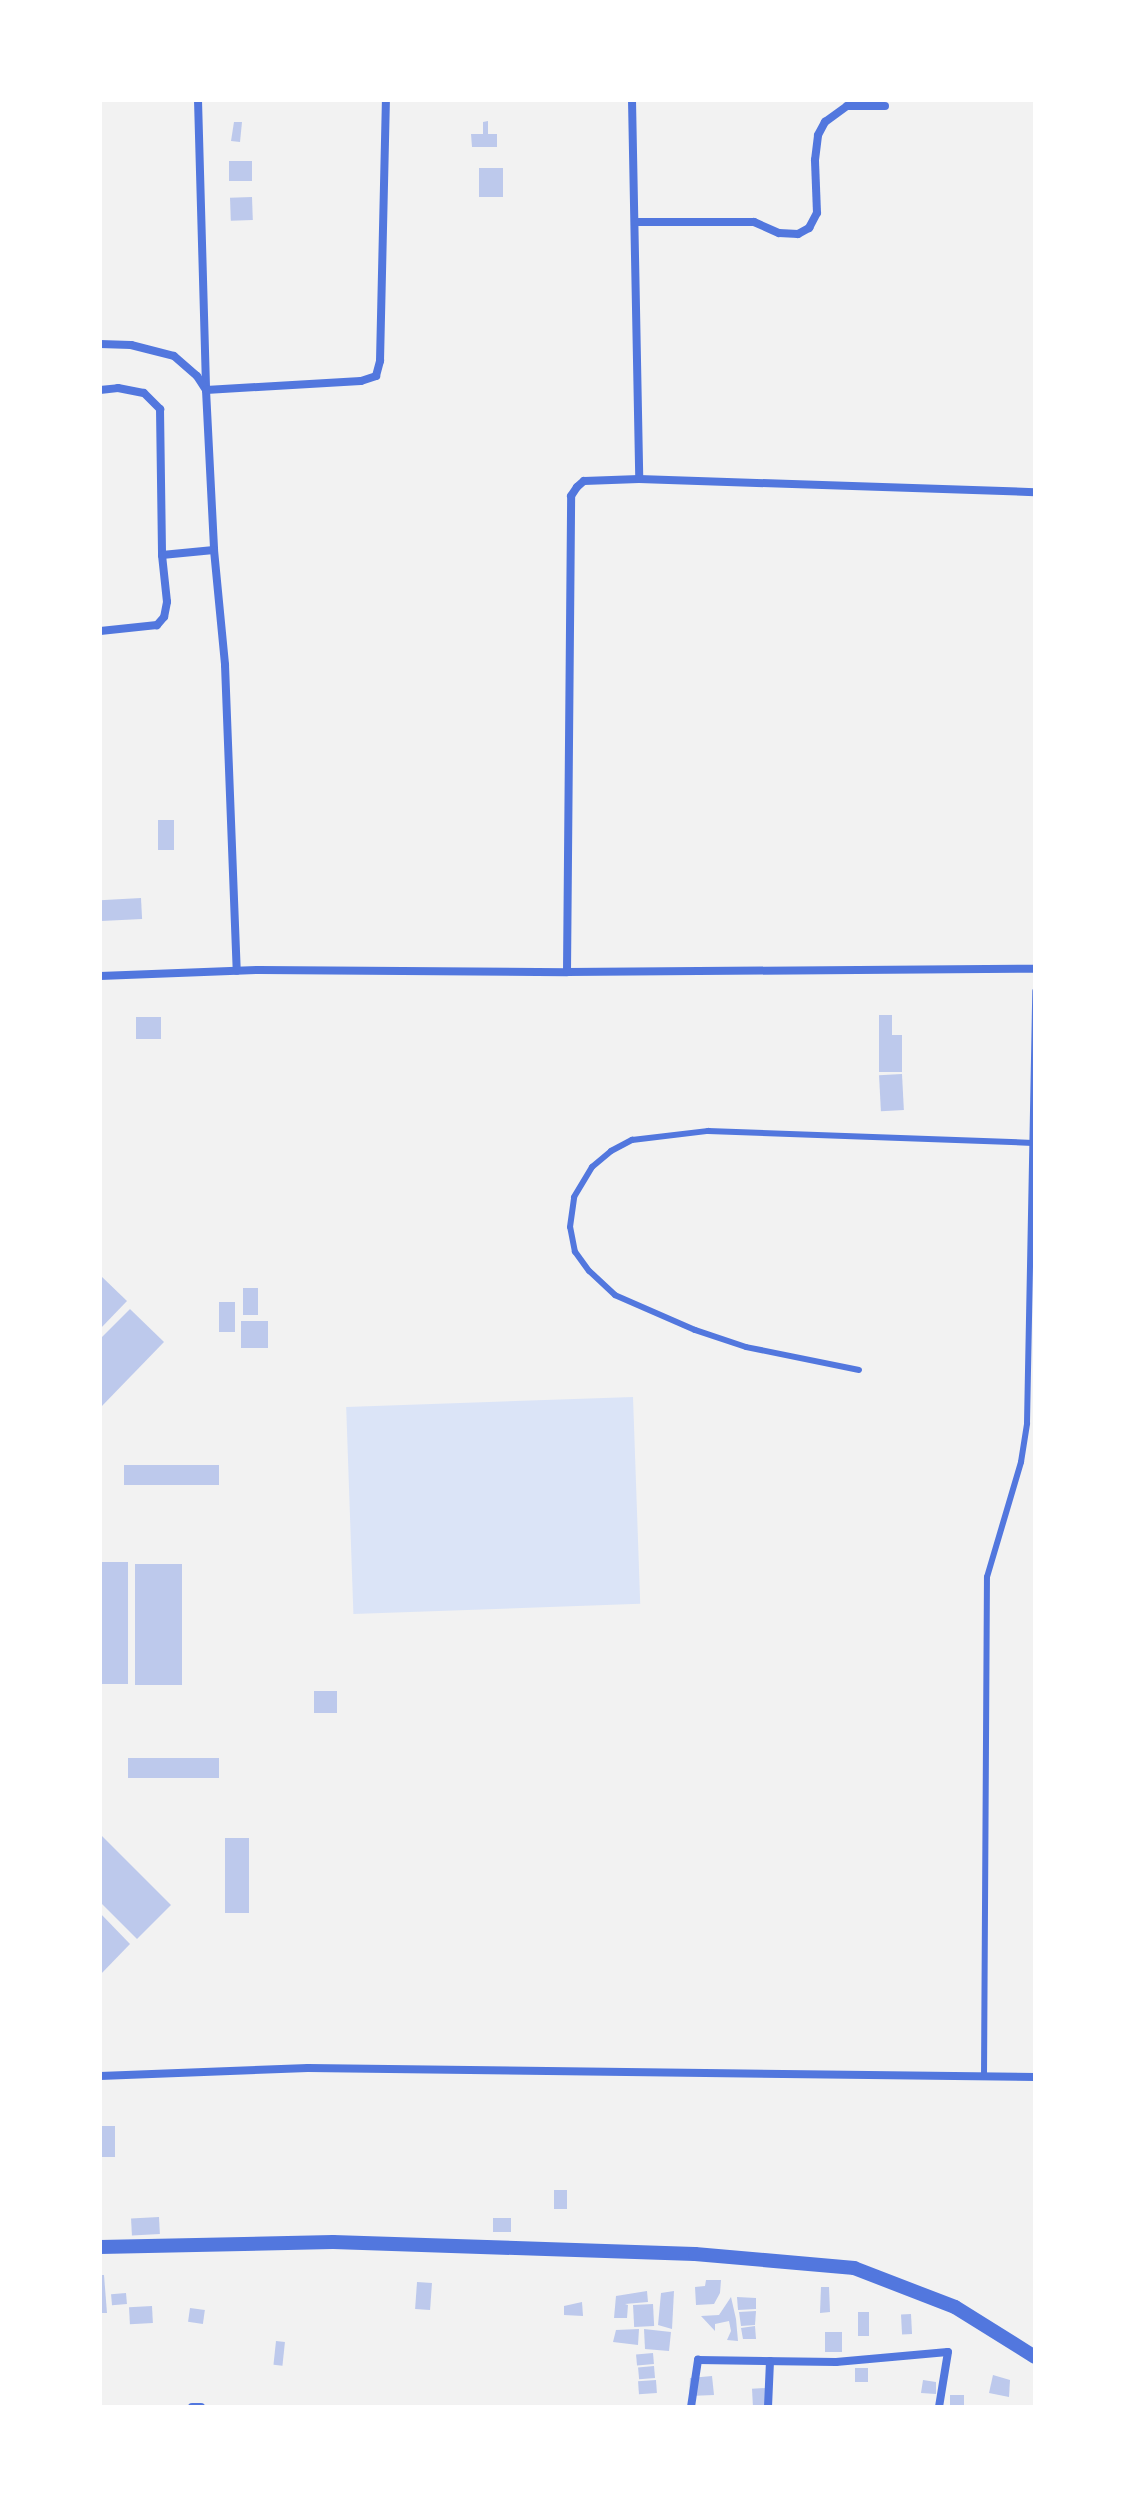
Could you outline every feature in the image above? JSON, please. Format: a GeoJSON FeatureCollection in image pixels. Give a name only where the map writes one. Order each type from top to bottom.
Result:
{"type":"FeatureCollection","features":[{"type":"Feature","properties":{"kind":"street"},"geometry":{"type":"LineString","coordinates":[[198,100],[206,390],[214,550],[225,665],[237,971]]}},
{"type":"Feature","properties":{"kind":"street"},"geometry":{"type":"LineString","coordinates":[[206,390],[361,381],[376,376],[380,361],[386,100]]}},
{"type":"Feature","properties":{"kind":"street"},"geometry":{"type":"LineString","coordinates":[[632,100],[639,479]]}},
{"type":"Feature","properties":{"kind":"street"},"geometry":{"type":"LineString","coordinates":[[635,222],[754,222],[779,233],[798,234],[809,228],[817,213],[815,160],[818,135],[825,122],[847,106],[885,106]]}},
{"type":"Feature","properties":{"kind":"street"},"geometry":{"type":"LineString","coordinates":[[100,344],[131,345],[174,356],[197,376],[206,390]]}},
{"type":"Feature","properties":{"kind":"street"},"geometry":{"type":"LineString","coordinates":[[100,390],[118,388],[144,393],[160,409],[162,555],[167,602],[164,617],[157,625],[100,631]]}},
{"type":"Feature","properties":{"kind":"street"},"geometry":{"type":"LineString","coordinates":[[567,972],[571,496],[584,481],[639,479],[1035,492]]}},
{"type":"Feature","properties":{"kind":"street"},"geometry":{"type":"LineString","coordinates":[[162,555],[214,550]]}},
{"type":"Feature","properties":{"kind":"street"},"geometry":{"type":"LineString","coordinates":[[100,976],[237,971],[1035,969]]}},
{"type":"Feature","properties":{"kind":"street"},"geometry":{"type":"LineString","coordinates":[[100,2076],[308,2068],[1035,2077]]}},
{"type":"Feature","properties":{"kind":"street"},"geometry":{"type":"LineString","coordinates":[[100,2247],[349,2243],[695,2254],[854,2268],[955,2307],[1035,2357]]}},
{"type":"Feature","properties":{"kind":"street"},"geometry":{"type":"LineString","coordinates":[[691,2407],[698,2360],[836,2362],[948,2352],[939,2407]]}},
{"type":"Feature","properties":{"kind":"street"},"geometry":{"type":"LineString","coordinates":[[768,2407],[770,2361]]}},
{"type":"Feature","properties":{"kind":"street"},"geometry":{"type":"LineString","coordinates":[[193,2407],[201,2407]]}},
{"type":"Feature","properties":{"kind":"lane"},"geometry":{"type":"LineString","coordinates":[[984,2077],[987,1577],[1021,1462],[1027,1423],[1035,991]]}},
{"type":"Feature","properties":{"kind":"lane"},"geometry":{"type":"LineString","coordinates":[[859,1370],[746,1347],[695,1330],[615,1295],[589,1271],[575,1252],[570,1227],[574,1197],[592,1167],[611,1151],[632,1140],[708,1131],[1033,1143]]}},
{"type":"Feature","properties":{"kind":"shaded area"},"geometry":{"type":"Polygon","coordinates":[[[633,1397],[640,1604],[353,1614],[346,1407],[633,1397]]]}},
{"type":"Feature","properties":{"kind":"building"},"geometry":{"type":"Polygon","coordinates":[[[488,121],[488,134],[497,134],[497,147],[472,147],[471,134],[483,134],[483,122],[488,121]]]}},
{"type":"Feature","properties":{"kind":"building"},"geometry":{"type":"Polygon","coordinates":[[[234,122],[242,122],[240,142],[231,141],[234,122]]]}},
{"type":"Feature","properties":{"kind":"building"},"geometry":{"type":"Polygon","coordinates":[[[229,161],[252,161],[252,181],[229,181],[229,161]]]}},
{"type":"Feature","properties":{"kind":"building"},"geometry":{"type":"Polygon","coordinates":[[[479,168],[503,168],[503,197],[479,197],[479,168]]]}},
{"type":"Feature","properties":{"kind":"building"},"geometry":{"type":"Polygon","coordinates":[[[252,197],[253,220],[231,221],[230,198],[252,197]]]}},
{"type":"Feature","properties":{"kind":"building"},"geometry":{"type":"Polygon","coordinates":[[[158,820],[174,820],[174,850],[158,850],[158,820]]]}},
{"type":"Feature","properties":{"kind":"building"},"geometry":{"type":"Polygon","coordinates":[[[141,898],[142,919],[101,921],[100,900],[141,898]]]}},
{"type":"Feature","properties":{"kind":"building"},"geometry":{"type":"Polygon","coordinates":[[[879,1015],[892,1015],[892,1035],[902,1035],[902,1072],[879,1072],[879,1015]]]}},
{"type":"Feature","properties":{"kind":"building"},"geometry":{"type":"Polygon","coordinates":[[[136,1017],[161,1017],[161,1039],[136,1039],[136,1017]]]}},
{"type":"Feature","properties":{"kind":"building"},"geometry":{"type":"Polygon","coordinates":[[[902,1074],[904,1110],[881,1111],[879,1075],[902,1074]]]}},
{"type":"Feature","properties":{"kind":"building"},"geometry":{"type":"Polygon","coordinates":[[[100,1275],[127,1301],[100,1329],[100,1275]]]}},
{"type":"Feature","properties":{"kind":"building"},"geometry":{"type":"Polygon","coordinates":[[[243,1288],[258,1288],[258,1315],[243,1315],[243,1288]]]}},
{"type":"Feature","properties":{"kind":"building"},"geometry":{"type":"Polygon","coordinates":[[[219,1302],[235,1302],[235,1332],[219,1332],[219,1302]]]}},
{"type":"Feature","properties":{"kind":"building"},"geometry":{"type":"Polygon","coordinates":[[[130,1309],[164,1342],[100,1408],[100,1339],[130,1309]]]}},
{"type":"Feature","properties":{"kind":"building"},"geometry":{"type":"Polygon","coordinates":[[[241,1321],[268,1321],[268,1348],[241,1348],[241,1321]]]}},
{"type":"Feature","properties":{"kind":"building"},"geometry":{"type":"Polygon","coordinates":[[[124,1465],[219,1465],[219,1485],[124,1485],[124,1465]]]}},
{"type":"Feature","properties":{"kind":"building"},"geometry":{"type":"Polygon","coordinates":[[[100,1562],[128,1562],[128,1684],[100,1684],[100,1562]]]}},
{"type":"Feature","properties":{"kind":"building"},"geometry":{"type":"Polygon","coordinates":[[[135,1564],[182,1564],[182,1685],[135,1685],[135,1564]]]}},
{"type":"Feature","properties":{"kind":"building"},"geometry":{"type":"Polygon","coordinates":[[[314,1691],[337,1691],[337,1713],[314,1713],[314,1691]]]}},
{"type":"Feature","properties":{"kind":"building"},"geometry":{"type":"Polygon","coordinates":[[[128,1758],[219,1758],[219,1778],[128,1778],[128,1758]]]}},
{"type":"Feature","properties":{"kind":"building"},"geometry":{"type":"Polygon","coordinates":[[[100,1834],[171,1905],[137,1939],[100,1902],[100,1834]]]}},
{"type":"Feature","properties":{"kind":"building"},"geometry":{"type":"Polygon","coordinates":[[[225,1838],[249,1838],[249,1913],[225,1913],[225,1838]]]}},
{"type":"Feature","properties":{"kind":"building"},"geometry":{"type":"Polygon","coordinates":[[[100,1913],[130,1944],[100,1975],[100,1913]]]}},
{"type":"Feature","properties":{"kind":"building"},"geometry":{"type":"Polygon","coordinates":[[[100,2126],[115,2126],[115,2157],[100,2157],[100,2126]]]}},
{"type":"Feature","properties":{"kind":"building"},"geometry":{"type":"Polygon","coordinates":[[[554,2190],[567,2190],[567,2209],[554,2209],[554,2190]]]}},
{"type":"Feature","properties":{"kind":"building"},"geometry":{"type":"Polygon","coordinates":[[[159,2217],[160,2234],[132,2235],[131,2218],[159,2217]]]}},
{"type":"Feature","properties":{"kind":"building"},"geometry":{"type":"Polygon","coordinates":[[[493,2218],[511,2218],[511,2232],[493,2232],[493,2218]]]}},
{"type":"Feature","properties":{"kind":"building"},"geometry":{"type":"Polygon","coordinates":[[[100,2275],[104,2275],[107,2313],[100,2313],[100,2275]]]}},
{"type":"Feature","properties":{"kind":"building"},"geometry":{"type":"Polygon","coordinates":[[[706,2280],[721,2280],[720,2293],[714,2304],[696,2305],[695,2287],[705,2286],[706,2280]]]}},
{"type":"Feature","properties":{"kind":"building"},"geometry":{"type":"Polygon","coordinates":[[[417,2282],[432,2283],[430,2310],[415,2309],[417,2282]]]}},
{"type":"Feature","properties":{"kind":"building"},"geometry":{"type":"Polygon","coordinates":[[[821,2287],[829,2287],[830,2312],[820,2313],[821,2287]]]}},
{"type":"Feature","properties":{"kind":"building"},"geometry":{"type":"Polygon","coordinates":[[[647,2291],[648,2302],[625,2304],[628,2305],[627,2318],[614,2318],[616,2296],[647,2291]]]}},
{"type":"Feature","properties":{"kind":"building"},"geometry":{"type":"Polygon","coordinates":[[[674,2291],[672,2329],[658,2325],[661,2293],[674,2291]]]}},
{"type":"Feature","properties":{"kind":"building"},"geometry":{"type":"Polygon","coordinates":[[[126,2293],[127,2304],[112,2305],[111,2294],[126,2293]]]}},
{"type":"Feature","properties":{"kind":"building"},"geometry":{"type":"Polygon","coordinates":[[[731,2297],[738,2341],[727,2340],[731,2331],[729,2321],[715,2324],[715,2331],[701,2316],[719,2315],[731,2297]]]}},
{"type":"Feature","properties":{"kind":"building"},"geometry":{"type":"Polygon","coordinates":[[[737,2297],[756,2298],[756,2309],[738,2310],[737,2297]]]}},
{"type":"Feature","properties":{"kind":"building"},"geometry":{"type":"Polygon","coordinates":[[[582,2302],[583,2316],[564,2315],[564,2306],[582,2302]]]}},
{"type":"Feature","properties":{"kind":"building"},"geometry":{"type":"Polygon","coordinates":[[[653,2304],[654,2326],[634,2327],[633,2305],[653,2304]]]}},
{"type":"Feature","properties":{"kind":"building"},"geometry":{"type":"Polygon","coordinates":[[[152,2306],[153,2323],[130,2324],[129,2307],[152,2306]]]}},
{"type":"Feature","properties":{"kind":"building"},"geometry":{"type":"Polygon","coordinates":[[[190,2308],[205,2310],[203,2324],[188,2322],[190,2308]]]}},
{"type":"Feature","properties":{"kind":"building"},"geometry":{"type":"Polygon","coordinates":[[[756,2311],[755,2325],[741,2326],[739,2312],[756,2311]]]}},
{"type":"Feature","properties":{"kind":"building"},"geometry":{"type":"Polygon","coordinates":[[[858,2312],[869,2312],[869,2336],[858,2336],[858,2312]]]}},
{"type":"Feature","properties":{"kind":"building"},"geometry":{"type":"Polygon","coordinates":[[[911,2314],[912,2334],[902,2334],[901,2315],[911,2314]]]}},
{"type":"Feature","properties":{"kind":"building"},"geometry":{"type":"Polygon","coordinates":[[[755,2326],[756,2339],[743,2339],[741,2328],[755,2326]]]}},
{"type":"Feature","properties":{"kind":"building"},"geometry":{"type":"Polygon","coordinates":[[[639,2329],[638,2345],[613,2342],[616,2330],[639,2329]]]}},
{"type":"Feature","properties":{"kind":"building"},"geometry":{"type":"Polygon","coordinates":[[[644,2329],[671,2332],[669,2351],[645,2349],[644,2329]]]}},
{"type":"Feature","properties":{"kind":"building"},"geometry":{"type":"Polygon","coordinates":[[[825,2332],[842,2332],[842,2352],[825,2352],[825,2332]]]}},
{"type":"Feature","properties":{"kind":"building"},"geometry":{"type":"Polygon","coordinates":[[[276,2341],[285,2342],[282,2366],[273,2365],[276,2341]]]}},
{"type":"Feature","properties":{"kind":"building"},"geometry":{"type":"Polygon","coordinates":[[[653,2353],[654,2364],[637,2365],[636,2354],[653,2353]]]}},
{"type":"Feature","properties":{"kind":"building"},"geometry":{"type":"Polygon","coordinates":[[[654,2366],[655,2378],[639,2379],[638,2367],[654,2366]]]}},
{"type":"Feature","properties":{"kind":"building"},"geometry":{"type":"Polygon","coordinates":[[[855,2368],[868,2368],[868,2382],[855,2382],[855,2368]]]}},
{"type":"Feature","properties":{"kind":"building"},"geometry":{"type":"Polygon","coordinates":[[[993,2375],[1010,2380],[1009,2397],[989,2393],[993,2375]]]}},
{"type":"Feature","properties":{"kind":"building"},"geometry":{"type":"Polygon","coordinates":[[[712,2376],[714,2395],[689,2396],[690,2378],[712,2376]]]}},
{"type":"Feature","properties":{"kind":"building"},"geometry":{"type":"Polygon","coordinates":[[[656,2380],[657,2393],[639,2394],[638,2381],[656,2380]]]}},
{"type":"Feature","properties":{"kind":"building"},"geometry":{"type":"Polygon","coordinates":[[[923,2380],[936,2382],[936,2394],[921,2393],[923,2380]]]}},
{"type":"Feature","properties":{"kind":"building"},"geometry":{"type":"Polygon","coordinates":[[[766,2388],[767,2405],[753,2406],[752,2389],[766,2388]]]}},
{"type":"Feature","properties":{"kind":"building"},"geometry":{"type":"Polygon","coordinates":[[[950,2395],[964,2395],[964,2407],[950,2407],[950,2395]]]}}]}
